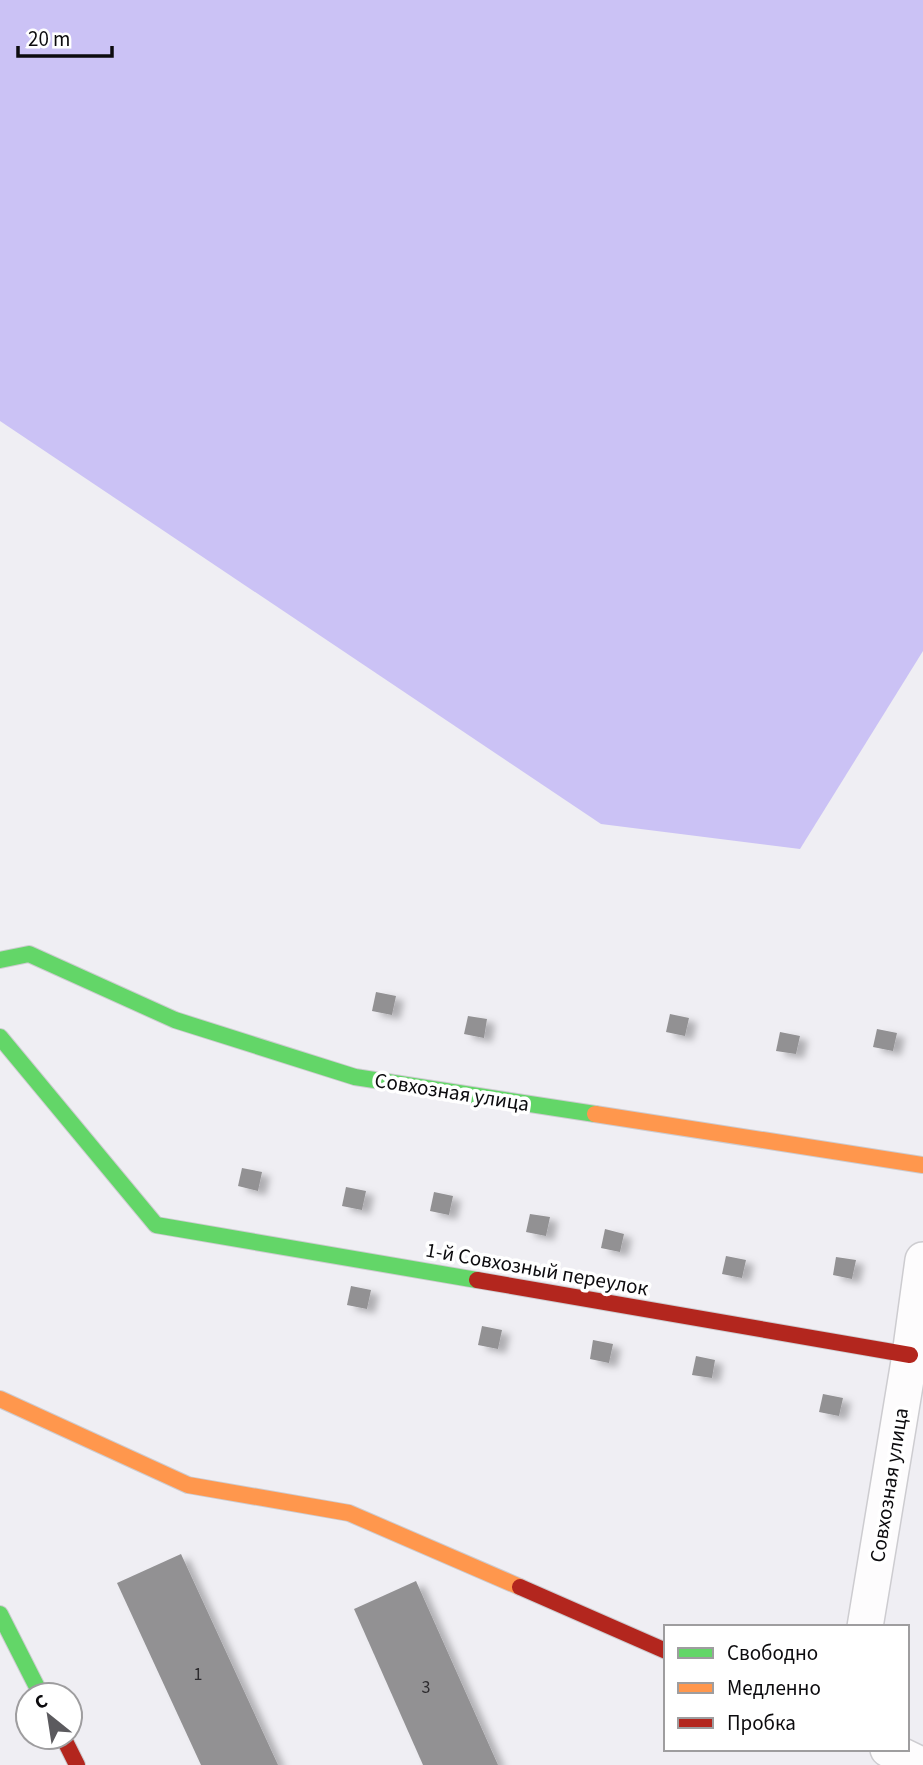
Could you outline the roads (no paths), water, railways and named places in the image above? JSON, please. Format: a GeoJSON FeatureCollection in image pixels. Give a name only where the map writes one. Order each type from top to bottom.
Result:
{"type":"FeatureCollection","features":[{"type":"Feature","properties":{"kind":"street","name":"Совхозная улица"},"geometry":{"type":"LineString","coordinates":[[0,960],[29,954],[175,1020],[355,1077],[923,1165]]}},
{"type":"Feature","properties":{"kind":"street","name":"1-й Совхозный переулок"},"geometry":{"type":"LineString","coordinates":[[0,1037],[156,1225],[911,1355]]}},
{"type":"Feature","properties":{"kind":"street","name":"Совхозная улица"},"geometry":{"type":"LineString","coordinates":[[865,1625],[911,1355],[923,1260]]}},
{"type":"Feature","properties":{"kind":"street"},"geometry":{"type":"LineString","coordinates":[[0,1399],[188,1485],[349,1513],[664,1650]]}},
{"type":"Feature","properties":{"kind":"street"},"geometry":{"type":"LineString","coordinates":[[0,1614],[34,1681]]}},
{"type":"Feature","properties":{"kind":"street"},"geometry":{"type":"LineString","coordinates":[[892,1751],[921,1765]]}}]}
